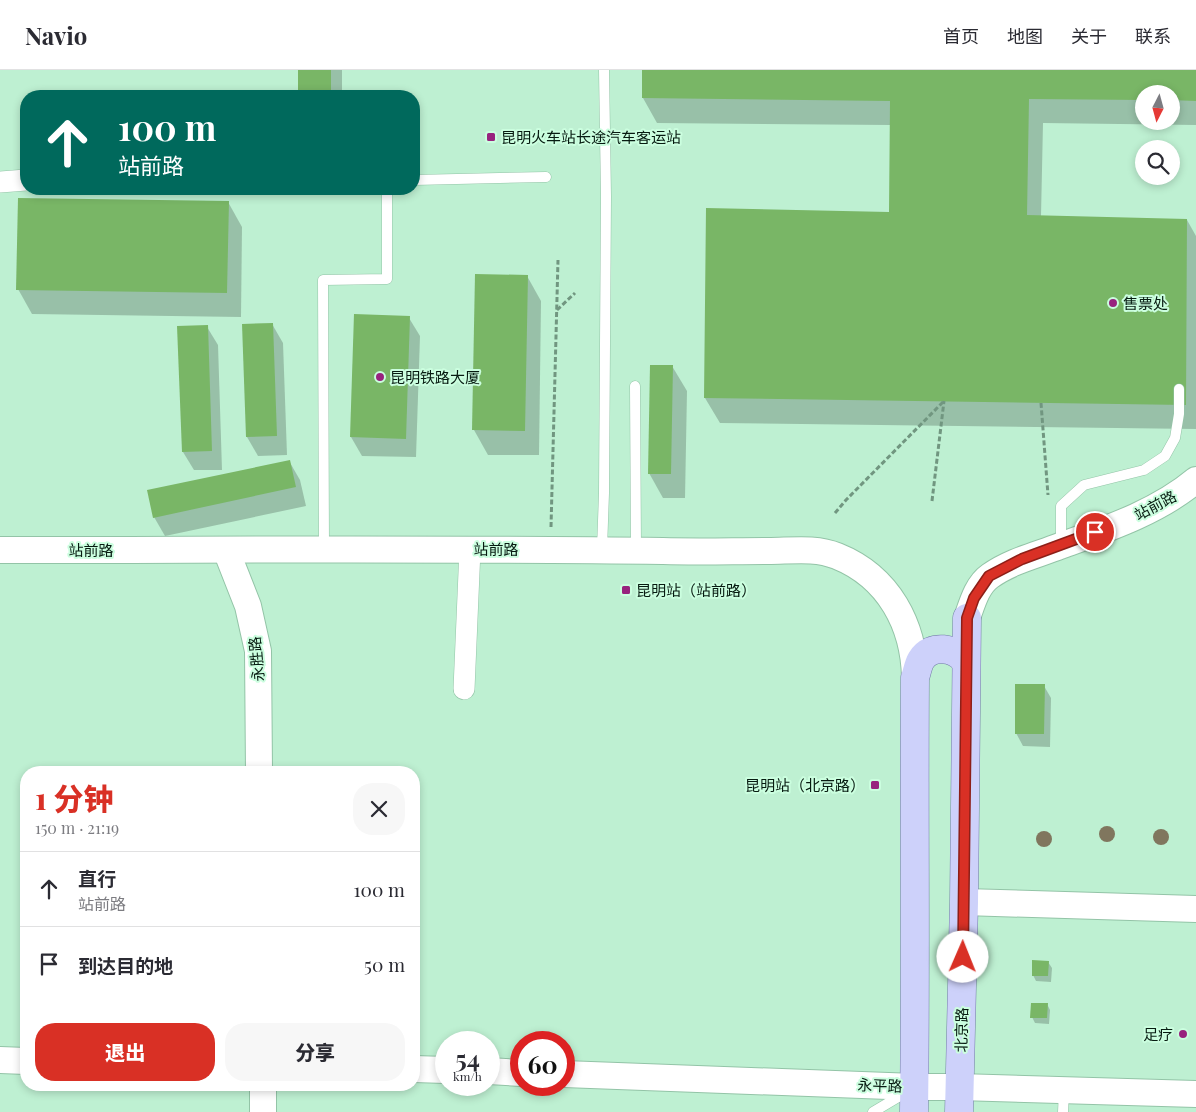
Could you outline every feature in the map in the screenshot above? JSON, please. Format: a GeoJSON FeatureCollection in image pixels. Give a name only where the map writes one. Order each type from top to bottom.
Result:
{"type":"FeatureCollection","features":[{"type":"Feature","properties":{"kind":"main road","name":"北京路"},"geometry":{"type":"LineString","coordinates":[[959,1099],[964,902],[965,661],[967,618]]}},
{"type":"Feature","properties":{"kind":"main road"},"geometry":{"type":"LineString","coordinates":[[915,1099],[915,678],[922,659],[930,652],[951,650],[957,652],[965,661]]}},
{"type":"Feature","properties":{"kind":"street"},"geometry":{"type":"LineString","coordinates":[[0,182],[20,180]]}},
{"type":"Feature","properties":{"kind":"street","name":"站前路"},"geometry":{"type":"LineString","coordinates":[[967,618],[974,598],[989,576],[1022,559],[1147,512],[1184,490],[1196,480]]}},
{"type":"Feature","properties":{"kind":"street"},"geometry":{"type":"LineString","coordinates":[[464,689],[470,549]]}},
{"type":"Feature","properties":{"kind":"street","name":"站前路"},"geometry":{"type":"LineString","coordinates":[[0,550],[821,550],[838,556],[856,566],[886,592],[898,609],[912,642],[915,678]]}},
{"type":"Feature","properties":{"kind":"street","name":"永胜路"},"geometry":{"type":"LineString","coordinates":[[226,550],[248,606],[258,651],[259,766]]}},
{"type":"Feature","properties":{"kind":"street"},"geometry":{"type":"LineString","coordinates":[[964,902],[1196,909]]}},
{"type":"Feature","properties":{"kind":"street"},"geometry":{"type":"LineString","coordinates":[[0,1060],[20,1061]]}},
{"type":"Feature","properties":{"kind":"street"},"geometry":{"type":"LineString","coordinates":[[420,1069],[435,1070]]}},
{"type":"Feature","properties":{"kind":"street","name":"永平路"},"geometry":{"type":"LineString","coordinates":[[575,1075],[915,1099],[1063,1101],[1196,1094]]}},
{"type":"Feature","properties":{"kind":"street"},"geometry":{"type":"LineString","coordinates":[[263,1091],[263,1112]]}},
{"type":"Feature","properties":{"kind":"lane"},"geometry":{"type":"LineString","coordinates":[[602,550],[606,196],[604,70]]}},
{"type":"Feature","properties":{"kind":"lane"},"geometry":{"type":"LineString","coordinates":[[420,180],[546,177]]}},
{"type":"Feature","properties":{"kind":"lane"},"geometry":{"type":"LineString","coordinates":[[324,549],[323,280],[387,279],[387,195]]}},
{"type":"Feature","properties":{"kind":"lane"},"geometry":{"type":"LineString","coordinates":[[635,386],[636,551]]}},
{"type":"Feature","properties":{"kind":"lane"},"geometry":{"type":"LineString","coordinates":[[1060,546],[1061,506],[1084,485],[1144,470],[1165,456],[1175,438],[1179,414],[1179,388]]}},
{"type":"Feature","properties":{"kind":"lane"},"geometry":{"type":"LineString","coordinates":[[873,1112],[915,1099]]}},
{"type":"Feature","properties":{"kind":"path"},"geometry":{"type":"LineString","coordinates":[[550,549],[558,260]]}},
{"type":"Feature","properties":{"kind":"path"},"geometry":{"type":"LineString","coordinates":[[557,310],[575,293]]}},
{"type":"Feature","properties":{"kind":"path"},"geometry":{"type":"LineString","coordinates":[[835,513],[944,400],[932,501]]}},
{"type":"Feature","properties":{"kind":"path"},"geometry":{"type":"LineString","coordinates":[[1041,404],[1049,503]]}},
{"type":"Feature","properties":{"kind":"building"},"geometry":{"type":"Polygon","coordinates":[[[298,70],[331,70],[331,90],[298,90],[298,70]]]}},
{"type":"Feature","properties":{"kind":"building"},"geometry":{"type":"Polygon","coordinates":[[[642,70],[1196,70],[1196,101],[1180,100],[1180,85],[1135,85],[1135,100],[1029,99],[1027,215],[1187,219],[1186,405],[704,398],[706,208],[889,212],[890,101],[642,98],[642,70]]]}},
{"type":"Feature","properties":{"kind":"building"},"geometry":{"type":"Polygon","coordinates":[[[18,198],[229,201],[227,293],[16,290],[18,198]]]}},
{"type":"Feature","properties":{"kind":"building"},"geometry":{"type":"Polygon","coordinates":[[[475,274],[528,275],[525,431],[472,430],[475,274]]]}},
{"type":"Feature","properties":{"kind":"building","name":"昆明铁路大厦"},"geometry":{"type":"Polygon","coordinates":[[[354,314],[410,316],[406,439],[350,437],[354,314]]]}},
{"type":"Feature","properties":{"kind":"building"},"geometry":{"type":"Polygon","coordinates":[[[273,323],[277,436],[246,437],[242,324],[273,323]]]}},
{"type":"Feature","properties":{"kind":"building"},"geometry":{"type":"Polygon","coordinates":[[[208,325],[212,451],[182,452],[177,326],[208,325]]]}},
{"type":"Feature","properties":{"kind":"building"},"geometry":{"type":"Polygon","coordinates":[[[650,365],[673,365],[671,474],[648,474],[650,365]]]}},
{"type":"Feature","properties":{"kind":"building"},"geometry":{"type":"Polygon","coordinates":[[[290,460],[296,487],[153,518],[147,490],[290,460]]]}},
{"type":"Feature","properties":{"kind":"building"},"geometry":{"type":"Polygon","coordinates":[[[1015,684],[1045,684],[1044,734],[1015,734],[1015,684]]]}},
{"type":"Feature","properties":{"kind":"building"},"geometry":{"type":"Polygon","coordinates":[[[1032,960],[1049,961],[1048,976],[1032,976],[1032,960]]]}},
{"type":"Feature","properties":{"kind":"building"},"geometry":{"type":"Polygon","coordinates":[[[1031,1003],[1048,1003],[1047,1018],[1030,1018],[1031,1003]]]}},
{"type":"Feature","properties":{"kind":"place","name":"昆明火车站长途汽车客运站"},"geometry":{"type":"Point","coordinates":[491,137]}},
{"type":"Feature","properties":{"kind":"place","name":"售票处"},"geometry":{"type":"Point","coordinates":[1113,303]}},
{"type":"Feature","properties":{"kind":"place","name":"昆明铁路大厦"},"geometry":{"type":"Point","coordinates":[380,377]}},
{"type":"Feature","properties":{"kind":"place","name":"昆明站（站前路）"},"geometry":{"type":"Point","coordinates":[626,590]}},
{"type":"Feature","properties":{"kind":"place","name":"昆明站（北京路）"},"geometry":{"type":"Point","coordinates":[875,785]}},
{"type":"Feature","properties":{"kind":"place","name":"足疗"},"geometry":{"type":"Point","coordinates":[1183,1034]}},
{"type":"Feature","properties":{"kind":"route"},"geometry":{"type":"LineString","coordinates":[[963,957],[967,618],[974,598],[989,576],[1022,559],[1095,532]]}}]}
